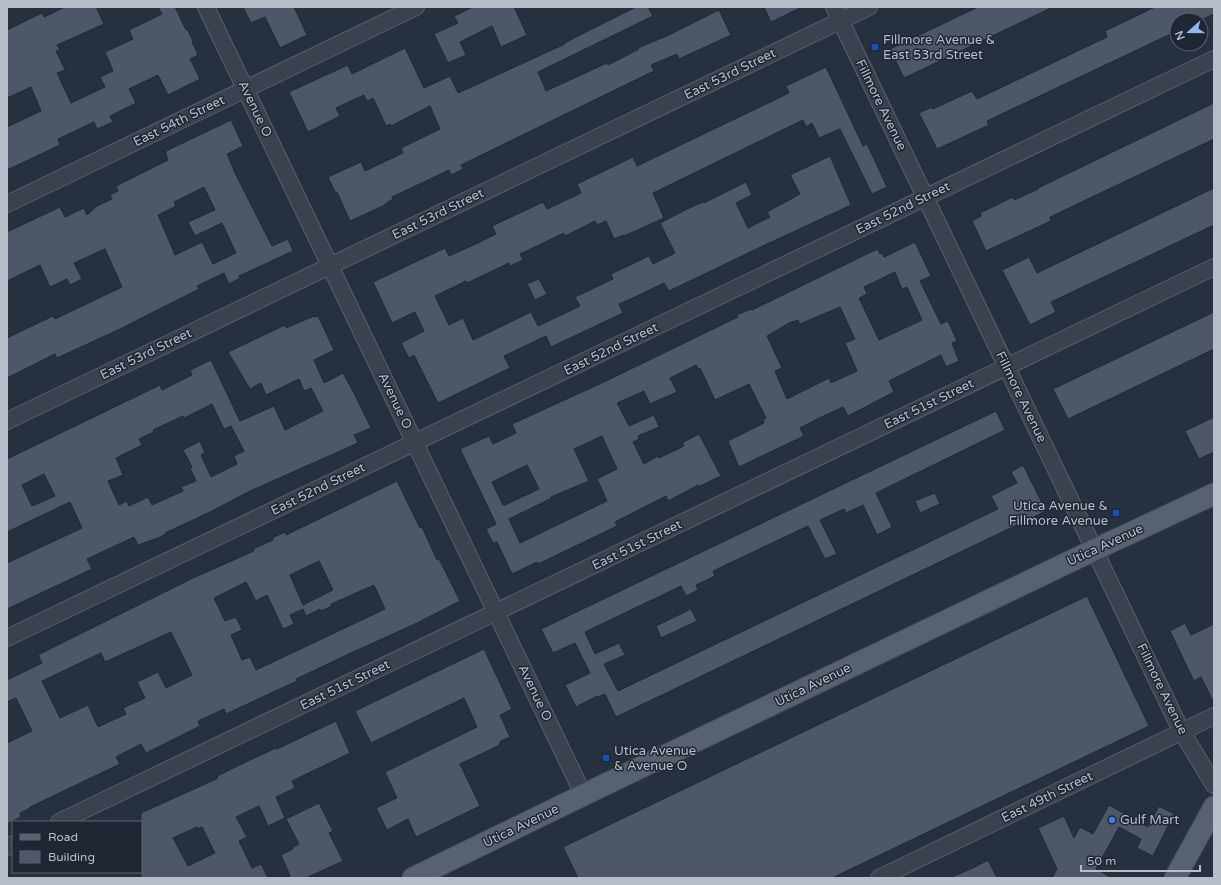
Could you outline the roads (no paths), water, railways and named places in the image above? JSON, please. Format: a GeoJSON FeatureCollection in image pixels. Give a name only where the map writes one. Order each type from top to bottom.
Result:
{"type":"FeatureCollection","features":[{"type":"Feature","properties":{"kind":"main road","name":"Utica Avenue"},"geometry":{"type":"LineString","coordinates":[[413,878],[1094,550],[1214,494]]}},
{"type":"Feature","properties":{"kind":"main road"},"geometry":{"type":"LineString","coordinates":[[1175,878],[1214,807]]}},
{"type":"Feature","properties":{"kind":"street","name":"Avenue O"},"geometry":{"type":"LineString","coordinates":[[206,7],[584,796]]}},
{"type":"Feature","properties":{"kind":"street","name":"East 54th Street"},"geometry":{"type":"LineString","coordinates":[[7,204],[416,7]]}},
{"type":"Feature","properties":{"kind":"street","name":"East 53rd Street"},"geometry":{"type":"LineString","coordinates":[[7,421],[330,266],[837,14],[869,7]]}},
{"type":"Feature","properties":{"kind":"street","name":"Fillmore Avenue"},"geometry":{"type":"LineString","coordinates":[[837,14],[1182,732],[1214,784]]}},
{"type":"Feature","properties":{"kind":"street","name":"East 52nd Street"},"geometry":{"type":"LineString","coordinates":[[7,638],[1214,59]]}},
{"type":"Feature","properties":{"kind":"street","name":"East 51st Street"},"geometry":{"type":"LineString","coordinates":[[61,821],[1214,267]]}},
{"type":"Feature","properties":{"kind":"street","name":"East 49th Street"},"geometry":{"type":"LineString","coordinates":[[879,878],[1214,716]]}},
{"type":"Feature","properties":{"kind":"place","name":"Fillmore Avenue & East 53rd Street"},"geometry":{"type":"Point","coordinates":[875,47]}},
{"type":"Feature","properties":{"kind":"place","name":"Utica Avenue & Fillmore Avenue"},"geometry":{"type":"Point","coordinates":[1116,513]}},
{"type":"Feature","properties":{"kind":"place","name":"Utica Avenue & Avenue O"},"geometry":{"type":"Point","coordinates":[606,758]}},
{"type":"Feature","properties":{"kind":"place","name":"Gulf Mart"},"geometry":{"type":"Point","coordinates":[1112,820]}}]}
